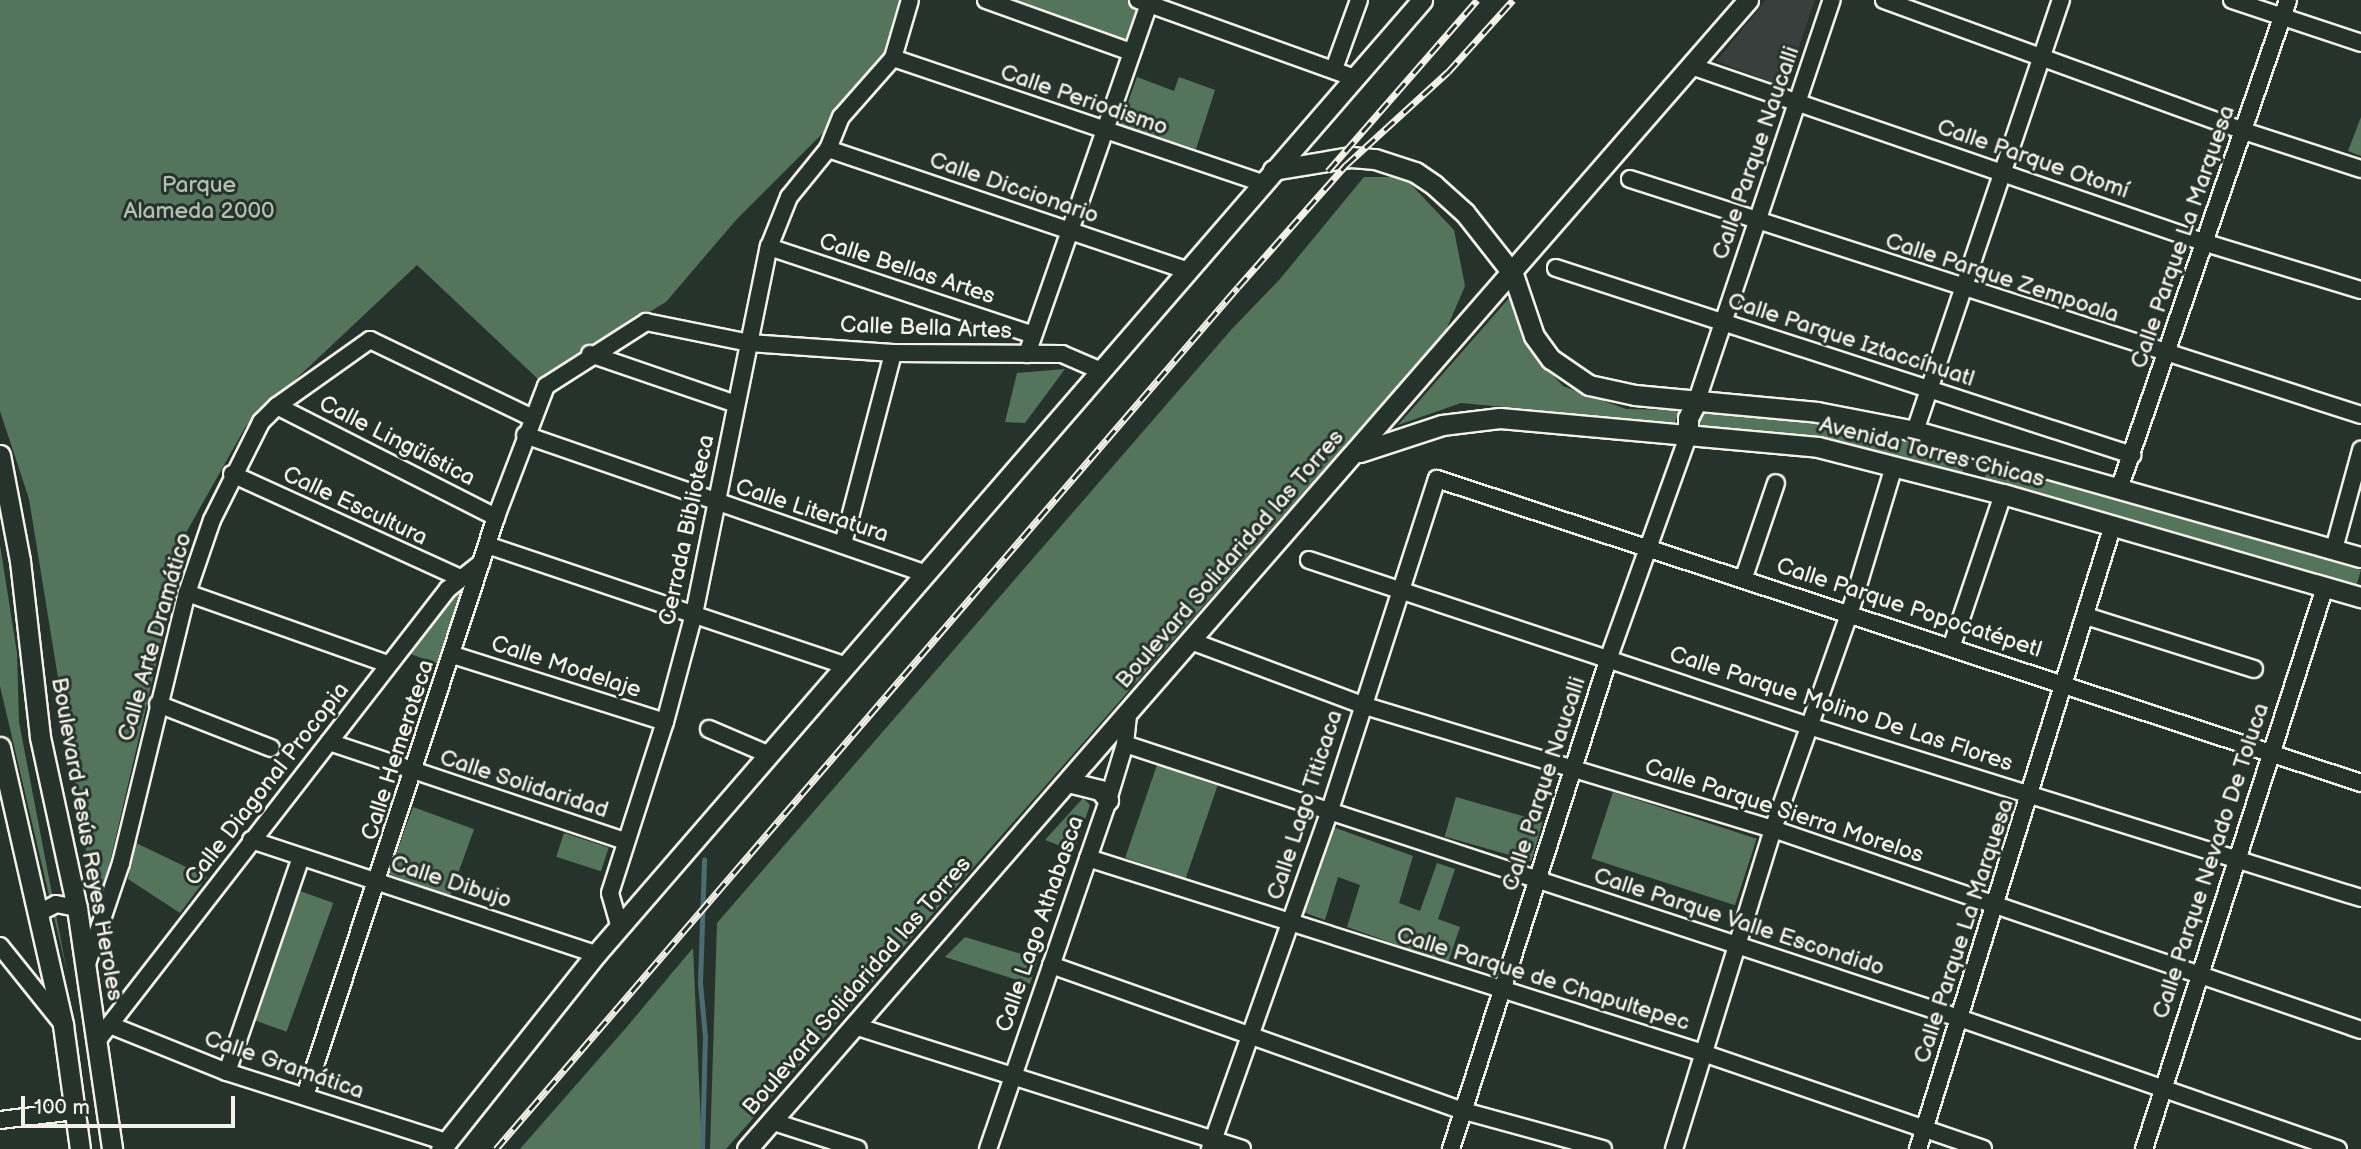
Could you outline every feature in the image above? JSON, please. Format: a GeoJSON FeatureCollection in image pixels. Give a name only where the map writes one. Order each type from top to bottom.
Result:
{"type":"FeatureCollection","features":[{"type":"Feature","properties":{"kind":"main road"},"geometry":{"type":"LineString","coordinates":[[443,1146],[596,954],[847,666],[1099,369],[1422,0]]}},
{"type":"Feature","properties":{"kind":"main road","name":"Boulevard Solidaridad las Torres"},"geometry":{"type":"LineString","coordinates":[[747,1149],[1358,452],[1748,0]]}},
{"type":"Feature","properties":{"kind":"main road","name":"Avenida Torres Chicas"},"geometry":{"type":"LineString","coordinates":[[1267,176],[1351,157],[1395,164],[1434,185],[1465,213],[1513,274],[1534,336],[1566,373],[1614,391],[1816,412],[1915,431],[2361,557]]}},
{"type":"Feature","properties":{"kind":"main road"},"geometry":{"type":"LineString","coordinates":[[1688,436],[1688,418],[1696,400]]}},
{"type":"Feature","properties":{"kind":"main road","name":"Avenida Torres Chicas"},"geometry":{"type":"LineString","coordinates":[[1358,452],[1471,419],[1537,420],[1818,447],[1971,485],[2361,597]]}},
{"type":"Feature","properties":{"kind":"main road"},"geometry":{"type":"LineString","coordinates":[[1971,485],[1982,464],[1980,450]]}},
{"type":"Feature","properties":{"kind":"main road","name":"Boulevard Jesús Reyes Heroles"},"geometry":{"type":"LineString","coordinates":[[0,455],[20,561],[40,737],[77,908],[113,1149]]}},
{"type":"Feature","properties":{"kind":"main road"},"geometry":{"type":"LineString","coordinates":[[0,747],[63,1025],[80,1149]]}},
{"type":"Feature","properties":{"kind":"main road"},"geometry":{"type":"LineString","coordinates":[[1068,782],[1100,790],[1108,800]]}},
{"type":"Feature","properties":{"kind":"street"},"geometry":{"type":"LineString","coordinates":[[893,58],[910,0]]}},
{"type":"Feature","properties":{"kind":"street"},"geometry":{"type":"LineString","coordinates":[[986,0],[1131,52]]}},
{"type":"Feature","properties":{"kind":"street"},"geometry":{"type":"LineString","coordinates":[[1334,69],[1359,0]]}},
{"type":"Feature","properties":{"kind":"street","name":"Calle Parque Naucalli"},"geometry":{"type":"LineString","coordinates":[[1696,400],[1832,0]]}},
{"type":"Feature","properties":{"kind":"street"},"geometry":{"type":"LineString","coordinates":[[1884,0],[2244,131],[2361,169]]}},
{"type":"Feature","properties":{"kind":"street"},"geometry":{"type":"LineString","coordinates":[[1915,431],[1927,389],[2061,0]]}},
{"type":"Feature","properties":{"kind":"street"},"geometry":{"type":"LineString","coordinates":[[2232,0],[2361,43]]}},
{"type":"Feature","properties":{"kind":"street","name":"Calle Parque La Marquesa"},"geometry":{"type":"LineString","coordinates":[[2119,489],[2288,0]]}},
{"type":"Feature","properties":{"kind":"street"},"geometry":{"type":"LineString","coordinates":[[1027,354],[1031,334],[1131,52],[1146,1],[1355,78]]}},
{"type":"Feature","properties":{"kind":"street","name":"Calle Periodismo"},"geometry":{"type":"LineString","coordinates":[[893,58],[1102,131],[1267,176]]}},
{"type":"Feature","properties":{"kind":"street","name":"Cerrada Biblioteca"},"geometry":{"type":"LineString","coordinates":[[620,928],[610,901],[625,841],[665,722],[694,614],[769,247],[796,186],[828,149],[841,117],[893,58]]}},
{"type":"Feature","properties":{"kind":"street","name":"Calle Parque Otomí"},"geometry":{"type":"LineString","coordinates":[[1691,66],[2206,243],[2361,290]]}},
{"type":"Feature","properties":{"kind":"street","name":"Calle Diccionario"},"geometry":{"type":"LineString","coordinates":[[828,149],[1186,270]]}},
{"type":"Feature","properties":{"kind":"street","name":"Calle Parque Zempoala"},"geometry":{"type":"LineString","coordinates":[[1630,179],[1961,289],[2361,415]]}},
{"type":"Feature","properties":{"kind":"street","name":"Calle Bellas Artes"},"geometry":{"type":"LineString","coordinates":[[769,247],[1031,334]]}},
{"type":"Feature","properties":{"kind":"street","name":"Calle Parque Iztaccíhuatl"},"geometry":{"type":"LineString","coordinates":[[1556,268],[2132,455]]}},
{"type":"Feature","properties":{"kind":"street","name":"Calle Bella Artes"},"geometry":{"type":"LineString","coordinates":[[590,354],[646,321],[748,343],[893,353],[1062,354],[1099,369]]}},
{"type":"Feature","properties":{"kind":"street","name":"Calle Arte Dramático"},"geometry":{"type":"LineString","coordinates":[[86,967],[121,863],[187,593],[232,474],[254,432],[277,406],[362,342],[374,341],[531,417]]}},
{"type":"Feature","properties":{"kind":"street"},"geometry":{"type":"LineString","coordinates":[[843,544],[893,353]]}},
{"type":"Feature","properties":{"kind":"street"},"geometry":{"type":"LineString","coordinates":[[590,354],[736,404]]}},
{"type":"Feature","properties":{"kind":"street","name":"Calle Hemeroteca"},"geometry":{"type":"LineString","coordinates":[[305,1096],[531,417],[545,386],[590,354]]}},
{"type":"Feature","properties":{"kind":"street","name":"Calle Lingüística"},"geometry":{"type":"LineString","coordinates":[[277,406],[496,516]]}},
{"type":"Feature","properties":{"kind":"street","name":"Calle Literatura"},"geometry":{"type":"LineString","coordinates":[[525,435],[716,504],[843,544],[926,574]]}},
{"type":"Feature","properties":{"kind":"street","name":"Calle Parque Naucalli"},"geometry":{"type":"LineString","coordinates":[[1451,1149],[1499,991],[1609,657],[1646,547],[1688,436]]}},
{"type":"Feature","properties":{"kind":"street"},"geometry":{"type":"LineString","coordinates":[[2334,549],[2361,450]]}},
{"type":"Feature","properties":{"kind":"street"},"geometry":{"type":"LineString","coordinates":[[1674,1149],[1773,829],[1850,612],[1894,466]]}},
{"type":"Feature","properties":{"kind":"street","name":"Calle Escultura"},"geometry":{"type":"LineString","coordinates":[[232,474],[460,578]]}},
{"type":"Feature","properties":{"kind":"street","name":"Calle Parque Popocatépetl"},"geometry":{"type":"LineString","coordinates":[[1443,479],[1952,645],[2361,783]]}},
{"type":"Feature","properties":{"kind":"street","name":"Calle Lago Titicaca"},"geometry":{"type":"LineString","coordinates":[[1211,1144],[1329,813],[1434,481],[1443,479]]}},
{"type":"Feature","properties":{"kind":"street"},"geometry":{"type":"LineString","coordinates":[[1744,578],[1776,483]]}},
{"type":"Feature","properties":{"kind":"street"},"geometry":{"type":"LineString","coordinates":[[1952,645],[2003,494]]}},
{"type":"Feature","properties":{"kind":"street","name":"Calle Parque La Marquesa"},"geometry":{"type":"LineString","coordinates":[[1918,1149],[2032,794],[2113,525]]}},
{"type":"Feature","properties":{"kind":"street"},"geometry":{"type":"LineString","coordinates":[[487,545],[847,666]]}},
{"type":"Feature","properties":{"kind":"street","name":"Calle Parque Molino De Las Flores"},"geometry":{"type":"LineString","coordinates":[[1309,559],[1809,726],[2361,898]]}},
{"type":"Feature","properties":{"kind":"street","name":"Calle Diagonal Procopia"},"geometry":{"type":"LineString","coordinates":[[97,1041],[388,664],[460,578],[481,563]]}},
{"type":"Feature","properties":{"kind":"street","name":"Calle Parque Nevado De Toluca"},"geometry":{"type":"LineString","coordinates":[[2144,1149],[2269,752],[2326,587]]}},
{"type":"Feature","properties":{"kind":"street"},"geometry":{"type":"LineString","coordinates":[[187,593],[388,664]]}},
{"type":"Feature","properties":{"kind":"street"},"geometry":{"type":"LineString","coordinates":[[2086,616],[2254,669]]}},
{"type":"Feature","properties":{"kind":"street","name":"Calle Parque Sierra Morelos"},"geometry":{"type":"LineString","coordinates":[[1191,641],[1362,705],[1773,829],[2361,1030]]}},
{"type":"Feature","properties":{"kind":"street","name":"Calle Modelaje"},"geometry":{"type":"LineString","coordinates":[[453,655],[665,722]]}},
{"type":"Feature","properties":{"kind":"street"},"geometry":{"type":"LineString","coordinates":[[158,704],[271,748]]}},
{"type":"Feature","properties":{"kind":"street","name":"Calle Lago Athabasca"},"geometry":{"type":"LineString","coordinates":[[988,1149],[1108,800],[1125,744],[1128,713]]}},
{"type":"Feature","properties":{"kind":"street"},"geometry":{"type":"LineString","coordinates":[[709,729],[770,755]]}},
{"type":"Feature","properties":{"kind":"street","name":"Calle Solidaridad"},"geometry":{"type":"LineString","coordinates":[[329,742],[625,841]]}},
{"type":"Feature","properties":{"kind":"street","name":"Calle Parque Valle Escondido"},"geometry":{"type":"LineString","coordinates":[[1125,744],[1959,1018],[2338,1149]]}},
{"type":"Feature","properties":{"kind":"street","name":"Calle Dibujo"},"geometry":{"type":"LineString","coordinates":[[251,841],[596,954]]}},
{"type":"Feature","properties":{"kind":"street"},"geometry":{"type":"LineString","coordinates":[[226,1072],[301,857]]}},
{"type":"Feature","properties":{"kind":"street","name":"Calle Parque de Chapultepec"},"geometry":{"type":"LineString","coordinates":[[1088,858],[1499,991],[1703,1053],[1983,1149]]}},
{"type":"Feature","properties":{"kind":"street"},"geometry":{"type":"LineString","coordinates":[[39,913],[56,904],[77,908]]}},
{"type":"Feature","properties":{"kind":"street"},"geometry":{"type":"LineString","coordinates":[[0,946],[63,1025]]}},
{"type":"Feature","properties":{"kind":"street"},"geometry":{"type":"LineString","coordinates":[[1051,965],[1251,1032],[1464,1111],[1603,1149]]}},
{"type":"Feature","properties":{"kind":"street","name":"Calle Gramática"},"geometry":{"type":"LineString","coordinates":[[110,1025],[226,1072],[305,1096],[443,1146]]}},
{"type":"Feature","properties":{"kind":"street"},"geometry":{"type":"LineString","coordinates":[[855,1026],[1211,1144],[1242,1149]]}},
{"type":"Feature","properties":{"kind":"street"},"geometry":{"type":"LineString","coordinates":[[0,1120],[75,1111]]}},
{"type":"Feature","properties":{"kind":"street"},"geometry":{"type":"LineString","coordinates":[[771,1121],[858,1149]]}},
{"type":"Feature","properties":{"kind":"shaded area"},"geometry":{"type":"Polygon","coordinates":[[[1766,0],[1815,0],[1785,88],[1717,61],[1766,0]]]}},
{"type":"Feature","properties":{"kind":"green space","name":"Parque Alameda 2000"},"geometry":{"type":"Polygon","coordinates":[[[0,0],[899,0],[897,59],[736,220],[666,302],[538,379],[417,265],[246,426],[187,531],[97,918],[29,499],[0,411],[0,0]]]}},
{"type":"Feature","properties":{"kind":"green space"},"geometry":{"type":"Polygon","coordinates":[[[1000,0],[1127,0],[1139,4],[1126,46],[1000,0]]]}},
{"type":"Feature","properties":{"kind":"green space"},"geometry":{"type":"Polygon","coordinates":[[[1137,77],[1174,91],[1179,77],[1215,90],[1196,149],[1120,125],[1137,77]]]}},
{"type":"Feature","properties":{"kind":"green space"},"geometry":{"type":"Polygon","coordinates":[[[2361,117],[2361,156],[2348,151],[2361,117]]]}},
{"type":"Feature","properties":{"kind":"green space"},"geometry":{"type":"Polygon","coordinates":[[[1364,177],[1404,177],[1454,230],[1465,286],[1446,330],[726,1149],[710,1149],[717,923],[1231,330],[1280,279],[1364,177]]]}},
{"type":"Feature","properties":{"kind":"green space"},"geometry":{"type":"Polygon","coordinates":[[[1510,297],[1530,351],[1563,386],[1626,409],[1679,410],[1675,423],[1461,403],[1398,425],[1510,297]]]}},
{"type":"Feature","properties":{"kind":"green space"},"geometry":{"type":"Polygon","coordinates":[[[1065,369],[1025,423],[1005,422],[1017,373],[1065,369]]]}},
{"type":"Feature","properties":{"kind":"green space"},"geometry":{"type":"Polygon","coordinates":[[[1699,413],[1814,420],[1963,456],[1963,473],[1814,440],[1697,428],[1699,413]]]}},
{"type":"Feature","properties":{"kind":"green space"},"geometry":{"type":"Polygon","coordinates":[[[1989,463],[2361,570],[2356,587],[1984,480],[1989,463]]]}},
{"type":"Feature","properties":{"kind":"green space"},"geometry":{"type":"Polygon","coordinates":[[[0,545],[17,653],[19,722],[67,972],[0,686],[0,545]]]}},
{"type":"Feature","properties":{"kind":"green space"},"geometry":{"type":"Polygon","coordinates":[[[448,590],[464,595],[438,664],[405,652],[448,590]]]}},
{"type":"Feature","properties":{"kind":"green space"},"geometry":{"type":"Polygon","coordinates":[[[1157,765],[1218,786],[1186,878],[1125,858],[1157,765]]]}},
{"type":"Feature","properties":{"kind":"green space"},"geometry":{"type":"Polygon","coordinates":[[[1613,792],[1757,839],[1735,905],[1591,859],[1613,792]]]}},
{"type":"Feature","properties":{"kind":"green space"},"geometry":{"type":"Polygon","coordinates":[[[1456,797],[1543,822],[1531,861],[1445,836],[1456,797]]]}},
{"type":"Feature","properties":{"kind":"green space"},"geometry":{"type":"Polygon","coordinates":[[[1083,798],[1090,805],[1074,851],[1045,840],[1083,798]]]}},
{"type":"Feature","properties":{"kind":"green space"},"geometry":{"type":"Polygon","coordinates":[[[413,807],[474,829],[450,896],[389,874],[413,807]]]}},
{"type":"Feature","properties":{"kind":"green space"},"geometry":{"type":"Polygon","coordinates":[[[1333,827],[1413,856],[1399,903],[1420,911],[1437,863],[1455,869],[1438,919],[1460,927],[1448,963],[1347,927],[1360,885],[1338,877],[1325,920],[1303,912],[1333,827]]]}},
{"type":"Feature","properties":{"kind":"green space"},"geometry":{"type":"Polygon","coordinates":[[[564,833],[609,848],[601,871],[556,857],[564,833]]]}},
{"type":"Feature","properties":{"kind":"green space"},"geometry":{"type":"Polygon","coordinates":[[[134,842],[207,877],[180,913],[128,879],[134,842]]]}},
{"type":"Feature","properties":{"kind":"green space"},"geometry":{"type":"Polygon","coordinates":[[[292,888],[333,903],[286,1032],[245,1017],[292,888]]]}},
{"type":"Feature","properties":{"kind":"green space"},"geometry":{"type":"Polygon","coordinates":[[[965,937],[1038,959],[1030,984],[945,957],[965,937]]]}},
{"type":"Feature","properties":{"kind":"green space"},"geometry":{"type":"Polygon","coordinates":[[[693,948],[702,1149],[520,1149],[625,1029],[693,948]]]}},
{"type":"Feature","properties":{"kind":"waterway"},"geometry":{"type":"LineString","coordinates":[[702,1149],[705,1037],[700,983],[704,860]]}},
{"type":"Feature","properties":{"kind":"railway"},"geometry":{"type":"LineString","coordinates":[[1328,171],[1477,0]]}},
{"type":"Feature","properties":{"kind":"railway"},"geometry":{"type":"LineString","coordinates":[[496,1149],[1238,287],[1346,165],[1448,72],[1513,0]]}}]}
